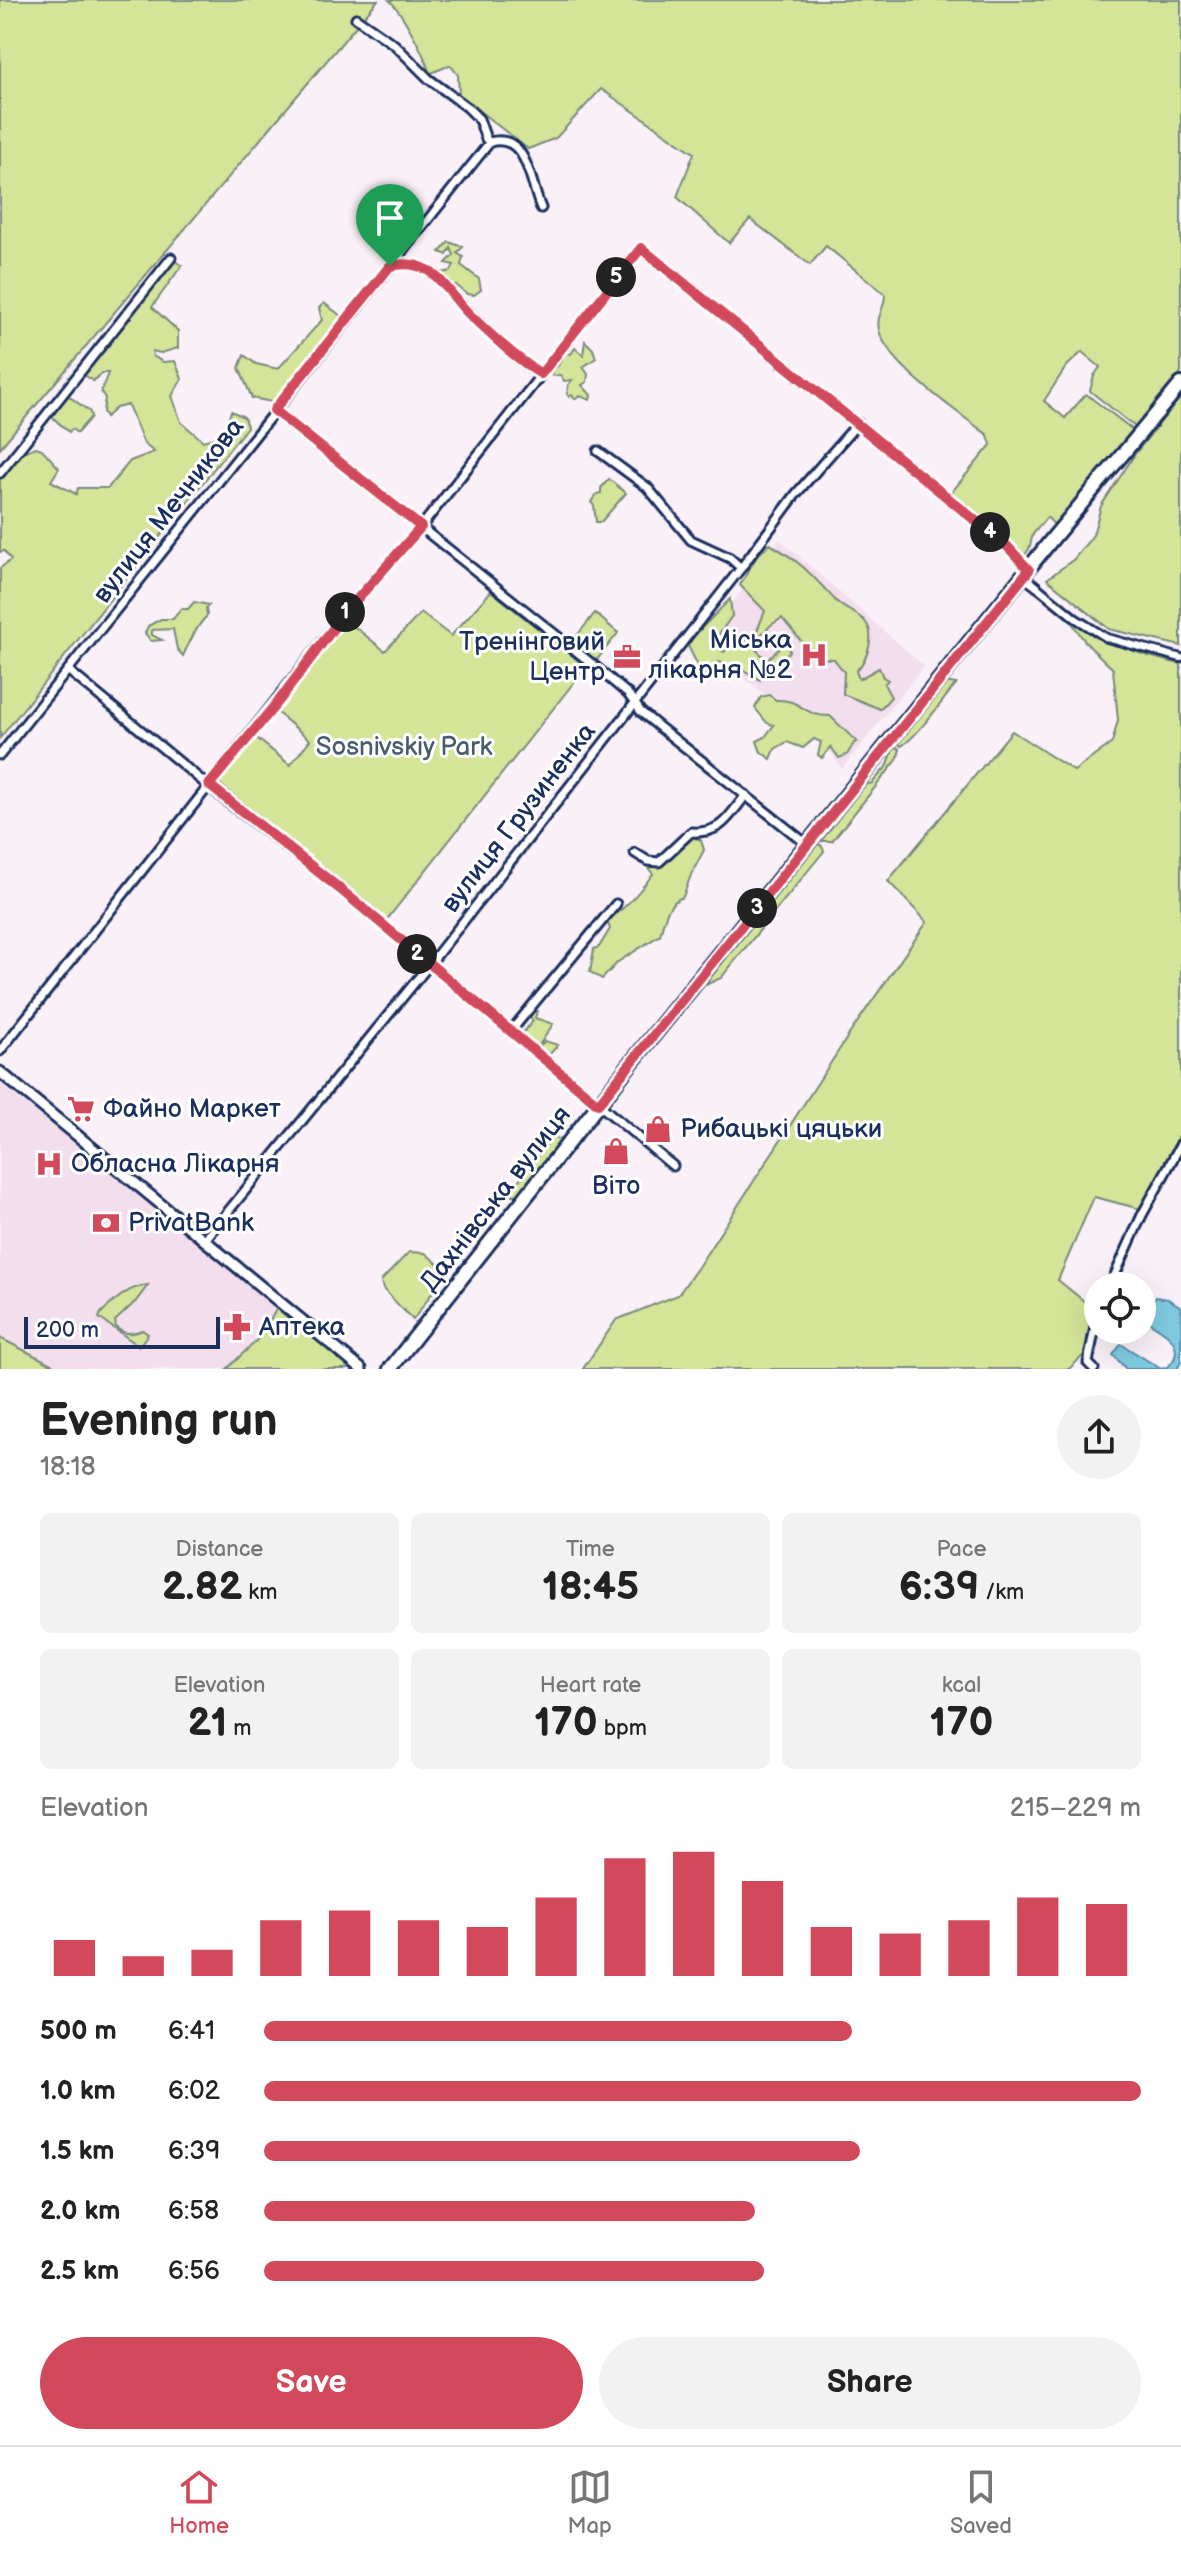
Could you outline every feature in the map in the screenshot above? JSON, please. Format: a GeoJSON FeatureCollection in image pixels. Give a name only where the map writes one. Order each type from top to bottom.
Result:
{"type":"FeatureCollection","features":[{"type":"Feature","properties":{"kind":"main road","name":"Дахнівська вулиця"},"geometry":{"type":"LineString","coordinates":[[390,1369],[598,1104],[1181,384]]}},
{"type":"Feature","properties":{"kind":"street"},"geometry":{"type":"LineString","coordinates":[[356,18],[395,45],[429,79],[467,107],[479,119],[486,139],[510,143],[525,157],[541,208]]}},
{"type":"Feature","properties":{"kind":"street","name":"вулиця Мечникова"},"geometry":{"type":"LineString","coordinates":[[0,755],[490,142]]}},
{"type":"Feature","properties":{"kind":"street"},"geometry":{"type":"LineString","coordinates":[[0,1051],[281,698],[344,614],[421,527],[641,248],[1008,547],[1037,587],[1075,618],[1107,638],[1181,658]]}},
{"type":"Feature","properties":{"kind":"street"},"geometry":{"type":"LineString","coordinates":[[0,473],[171,258]]}},
{"type":"Feature","properties":{"kind":"street"},"geometry":{"type":"LineString","coordinates":[[390,266],[415,265],[432,272],[451,290],[466,311],[507,349],[541,374]]}},
{"type":"Feature","properties":{"kind":"street"},"geometry":{"type":"LineString","coordinates":[[274,410],[619,686],[658,726],[808,845]]}},
{"type":"Feature","properties":{"kind":"street","name":"вулиця Грузиненка"},"geometry":{"type":"LineString","coordinates":[[204,1241],[429,965],[796,494],[858,423]]}},
{"type":"Feature","properties":{"kind":"street"},"geometry":{"type":"LineString","coordinates":[[598,451],[647,487],[691,540],[730,558],[741,568]]}},
{"type":"Feature","properties":{"kind":"street"},"geometry":{"type":"LineString","coordinates":[[69,671],[338,887],[673,1166]]}},
{"type":"Feature","properties":{"kind":"street"},"geometry":{"type":"LineString","coordinates":[[635,853],[648,861],[659,862],[691,832],[713,831],[721,826],[746,795]]}},
{"type":"Feature","properties":{"kind":"street"},"geometry":{"type":"LineString","coordinates":[[511,1031],[616,904]]}},
{"type":"Feature","properties":{"kind":"street"},"geometry":{"type":"LineString","coordinates":[[0,1072],[361,1369]]}},
{"type":"Feature","properties":{"kind":"street"},"geometry":{"type":"LineString","coordinates":[[1116,1272],[1142,1215],[1181,1145]]}},
{"type":"Feature","properties":{"kind":"street"},"geometry":{"type":"LineString","coordinates":[[1092,1344],[1088,1363],[1094,1369]]}},
{"type":"Feature","properties":{"kind":"shaded area","name":"Міська лікарня №2"},"geometry":{"type":"Polygon","coordinates":[[[779,539],[924,666],[842,769],[823,740],[702,645],[779,539]]]}},
{"type":"Feature","properties":{"kind":"shaded area","name":"Обласна Лікарня"},"geometry":{"type":"Polygon","coordinates":[[[0,1083],[277,1308],[261,1336],[227,1369],[61,1369],[0,1338],[0,1083]]]}},
{"type":"Feature","properties":{"kind":"green space"},"geometry":{"type":"Polygon","coordinates":[[[0,0],[378,0],[0,448],[0,0]]]}},
{"type":"Feature","properties":{"kind":"green space"},"geometry":{"type":"Polygon","coordinates":[[[389,0],[1181,0],[1181,373],[1139,430],[1090,391],[1100,367],[1082,352],[1066,367],[1044,401],[1065,418],[1086,394],[1137,433],[1057,528],[1047,517],[1033,534],[1024,556],[1018,548],[949,495],[991,445],[988,435],[943,402],[895,358],[878,325],[885,294],[826,246],[810,265],[750,219],[729,243],[677,197],[694,153],[601,89],[556,138],[528,149],[459,95],[458,75],[450,65],[429,74],[413,35],[389,0]]]}},
{"type":"Feature","properties":{"kind":"green space"},"geometry":{"type":"Polygon","coordinates":[[[449,242],[463,247],[457,253],[463,257],[461,265],[479,279],[481,290],[474,295],[467,294],[456,285],[450,286],[442,273],[451,271],[454,265],[446,263],[454,255],[451,248],[447,255],[440,252],[449,242]]]}},
{"type":"Feature","properties":{"kind":"green space"},"geometry":{"type":"Polygon","coordinates":[[[173,260],[182,265],[152,307],[178,331],[178,348],[161,353],[152,351],[153,356],[163,362],[175,361],[182,379],[172,396],[181,422],[203,441],[224,435],[231,411],[244,417],[247,427],[0,738],[0,568],[11,560],[4,551],[0,552],[0,478],[20,453],[36,447],[42,449],[59,468],[51,481],[76,494],[78,488],[108,488],[130,461],[154,452],[144,444],[128,405],[116,408],[106,417],[103,412],[105,398],[101,392],[108,373],[102,373],[93,381],[83,374],[173,260]]]}},
{"type":"Feature","properties":{"kind":"green space"},"geometry":{"type":"Polygon","coordinates":[[[324,303],[345,319],[277,403],[252,398],[239,368],[244,355],[256,364],[278,369],[322,320],[319,308],[324,303]]]}},
{"type":"Feature","properties":{"kind":"green space"},"geometry":{"type":"Polygon","coordinates":[[[585,341],[596,358],[583,367],[588,374],[587,382],[582,385],[591,395],[590,400],[580,396],[575,399],[572,395],[569,397],[568,385],[572,380],[564,381],[561,375],[552,376],[552,368],[558,366],[565,353],[571,354],[575,348],[583,355],[585,341]]]}},
{"type":"Feature","properties":{"kind":"green space"},"geometry":{"type":"Polygon","coordinates":[[[66,394],[90,412],[91,417],[77,433],[72,429],[69,432],[50,415],[66,394]]]}},
{"type":"Feature","properties":{"kind":"green space"},"geometry":{"type":"Polygon","coordinates":[[[1181,397],[1181,646],[1109,629],[1047,579],[1074,559],[1093,535],[1101,506],[1137,451],[1181,397]]]}},
{"type":"Feature","properties":{"kind":"green space"},"geometry":{"type":"Polygon","coordinates":[[[609,479],[626,493],[601,522],[596,522],[591,502],[609,479]]]}},
{"type":"Feature","properties":{"kind":"green space"},"geometry":{"type":"Polygon","coordinates":[[[770,544],[798,562],[838,603],[866,622],[870,644],[856,671],[859,679],[879,668],[888,680],[884,684],[891,697],[880,709],[843,694],[844,672],[834,659],[815,658],[782,618],[752,643],[765,611],[740,585],[757,556],[770,544]]]}},
{"type":"Feature","properties":{"kind":"green space","name":"Sosnivskiy Park"},"geometry":{"type":"Polygon","coordinates":[[[491,591],[586,667],[385,922],[221,785],[219,780],[253,735],[290,765],[310,740],[273,709],[346,620],[385,651],[421,613],[451,636],[491,591]]]}},
{"type":"Feature","properties":{"kind":"green space"},"geometry":{"type":"Polygon","coordinates":[[[730,599],[732,616],[712,644],[724,652],[737,639],[745,639],[767,660],[785,643],[790,651],[773,669],[762,669],[760,680],[740,668],[718,662],[707,676],[699,668],[688,646],[691,639],[730,599]]]}},
{"type":"Feature","properties":{"kind":"green space"},"geometry":{"type":"Polygon","coordinates":[[[194,602],[209,605],[206,608],[207,616],[183,656],[177,649],[173,629],[152,630],[152,635],[162,640],[151,641],[145,633],[148,626],[161,619],[173,619],[181,609],[188,609],[194,602]]]}},
{"type":"Feature","properties":{"kind":"green space"},"geometry":{"type":"Polygon","coordinates":[[[595,613],[618,633],[596,661],[572,642],[595,613]]]}},
{"type":"Feature","properties":{"kind":"green space"},"geometry":{"type":"Polygon","coordinates":[[[1070,620],[1124,647],[1181,664],[1181,1131],[1141,1209],[1094,1197],[1058,1280],[1084,1301],[1084,1344],[1089,1344],[1087,1352],[1069,1369],[583,1369],[616,1320],[678,1295],[698,1267],[852,1030],[927,922],[888,881],[1012,731],[1074,771],[1112,743],[1118,720],[1113,669],[1086,643],[1070,620]]]}},
{"type":"Feature","properties":{"kind":"green space"},"geometry":{"type":"Polygon","coordinates":[[[944,682],[956,684],[901,746],[897,742],[944,682]]]}},
{"type":"Feature","properties":{"kind":"green space"},"geometry":{"type":"Polygon","coordinates":[[[769,695],[813,713],[830,716],[857,742],[847,755],[839,758],[831,747],[822,758],[818,755],[821,742],[814,739],[803,748],[787,742],[775,749],[771,759],[761,752],[757,741],[765,737],[774,725],[767,723],[755,708],[761,697],[769,695]]]}},
{"type":"Feature","properties":{"kind":"green space"},"geometry":{"type":"Polygon","coordinates":[[[894,746],[900,749],[897,760],[832,841],[821,841],[861,789],[872,783],[888,765],[894,746]]]}},
{"type":"Feature","properties":{"kind":"green space"},"geometry":{"type":"Polygon","coordinates":[[[692,837],[701,840],[704,850],[683,897],[673,903],[667,912],[660,935],[618,962],[602,979],[590,972],[594,949],[599,947],[610,929],[607,921],[643,887],[653,874],[649,869],[652,866],[662,865],[692,837]]]}},
{"type":"Feature","properties":{"kind":"green space"},"geometry":{"type":"Polygon","coordinates":[[[815,844],[821,845],[824,851],[721,978],[708,984],[706,979],[815,844]]]}},
{"type":"Feature","properties":{"kind":"green space"},"geometry":{"type":"Polygon","coordinates":[[[535,1010],[535,1018],[553,1024],[538,1047],[545,1041],[558,1045],[548,1056],[520,1036],[533,1021],[529,1017],[535,1010]]]}},
{"type":"Feature","properties":{"kind":"green space"},"geometry":{"type":"Polygon","coordinates":[[[553,1136],[562,1141],[520,1195],[513,1195],[512,1189],[553,1136]]]}},
{"type":"Feature","properties":{"kind":"green space"},"geometry":{"type":"Polygon","coordinates":[[[409,1252],[425,1253],[443,1268],[432,1293],[413,1320],[383,1289],[381,1281],[409,1252]]]}},
{"type":"Feature","properties":{"kind":"green space"},"geometry":{"type":"Polygon","coordinates":[[[148,1285],[115,1321],[116,1327],[125,1333],[142,1330],[148,1334],[139,1346],[99,1318],[122,1295],[148,1285]]]}},
{"type":"Feature","properties":{"kind":"green space"},"geometry":{"type":"Polygon","coordinates":[[[277,1308],[352,1369],[227,1369],[261,1336],[277,1308]]]}},
{"type":"Feature","properties":{"kind":"green space"},"geometry":{"type":"Polygon","coordinates":[[[0,1338],[61,1369],[0,1369],[0,1338]]]}},
{"type":"Feature","properties":{"kind":"water"},"geometry":{"type":"Polygon","coordinates":[[[1156,1297],[1168,1299],[1181,1307],[1181,1362],[1177,1369],[1161,1369],[1174,1359],[1176,1349],[1165,1333],[1156,1327],[1156,1297]]]}},
{"type":"Feature","properties":{"kind":"water"},"geometry":{"type":"Polygon","coordinates":[[[1121,1344],[1161,1369],[1126,1369],[1113,1355],[1121,1344]]]}},
{"type":"Feature","properties":{"kind":"place","name":"Міська лікарня №2"},"geometry":{"type":"Point","coordinates":[814,655]}},
{"type":"Feature","properties":{"kind":"place","name":"Тренінговий Центр"},"geometry":{"type":"Point","coordinates":[627,657]}},
{"type":"Feature","properties":{"kind":"place","name":"Файно Маркет"},"geometry":{"type":"Point","coordinates":[81,1109]}},
{"type":"Feature","properties":{"kind":"place","name":"Рибацькі цяцьки"},"geometry":{"type":"Point","coordinates":[658,1129]}},
{"type":"Feature","properties":{"kind":"place","name":"Віто"},"geometry":{"type":"Point","coordinates":[616,1151]}},
{"type":"Feature","properties":{"kind":"place","name":"Обласна Лікарня"},"geometry":{"type":"Point","coordinates":[49,1164]}},
{"type":"Feature","properties":{"kind":"place","name":"PrivatBank"},"geometry":{"type":"Point","coordinates":[106,1223]}},
{"type":"Feature","properties":{"kind":"place","name":"Аптека"},"geometry":{"type":"Point","coordinates":[237,1327]}},
{"type":"Feature","properties":{"kind":"route"},"geometry":{"type":"LineString","coordinates":[[641,248],[1008,547],[1029,570],[598,1104],[340,889],[209,785],[281,698],[344,614],[421,527],[274,410],[390,266],[415,265],[432,272],[451,290],[466,311],[518,359],[541,374],[641,248]]}}]}
